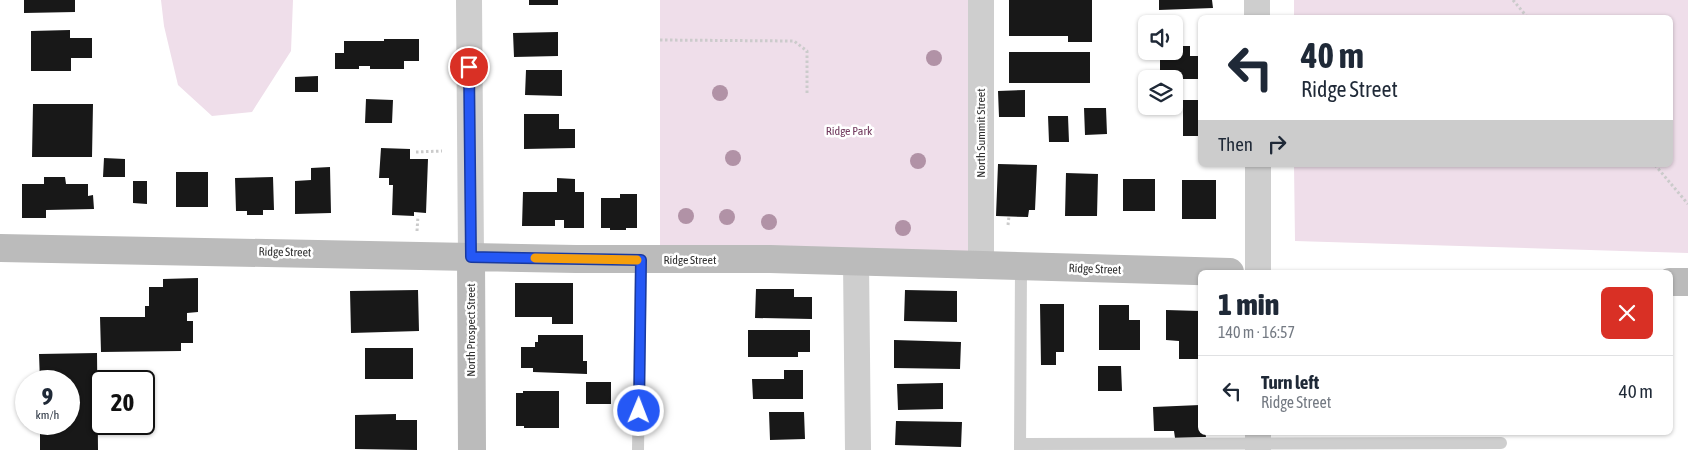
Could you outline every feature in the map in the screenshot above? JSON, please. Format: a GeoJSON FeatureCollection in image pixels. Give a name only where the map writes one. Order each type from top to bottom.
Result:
{"type":"FeatureCollection","features":[{"type":"Feature","properties":{"kind":"street","name":"North Prospect Street"},"geometry":{"type":"LineString","coordinates":[[469,0],[472,450]]}},
{"type":"Feature","properties":{"kind":"street","name":"North Summit Street"},"geometry":{"type":"LineString","coordinates":[[981,0],[981,266]]}},
{"type":"Feature","properties":{"kind":"street"},"geometry":{"type":"LineString","coordinates":[[1257,0],[1257,15]]}},
{"type":"Feature","properties":{"kind":"street"},"geometry":{"type":"LineString","coordinates":[[1258,167],[1258,270]]}},
{"type":"Feature","properties":{"kind":"street","name":"Ridge Street"},"geometry":{"type":"LineString","coordinates":[[0,248],[641,260],[770,259],[1198,271]]}},
{"type":"Feature","properties":{"kind":"street"},"geometry":{"type":"LineString","coordinates":[[856,262],[858,450]]}},
{"type":"Feature","properties":{"kind":"street"},"geometry":{"type":"LineString","coordinates":[[1673,282],[1688,282]]}},
{"type":"Feature","properties":{"kind":"lane"},"geometry":{"type":"LineString","coordinates":[[638,450],[641,260]]}},
{"type":"Feature","properties":{"kind":"lane"},"geometry":{"type":"LineString","coordinates":[[1021,267],[1020,447],[1258,442],[1501,442]]}},
{"type":"Feature","properties":{"kind":"path"},"geometry":{"type":"LineString","coordinates":[[1514,0],[1526,15]]}},
{"type":"Feature","properties":{"kind":"path"},"geometry":{"type":"LineString","coordinates":[[660,40],[794,41],[806,51],[806,92]]}},
{"type":"Feature","properties":{"kind":"path"},"geometry":{"type":"LineString","coordinates":[[416,152],[442,151]]}},
{"type":"Feature","properties":{"kind":"path"},"geometry":{"type":"LineString","coordinates":[[1657,167],[1688,204]]}},
{"type":"Feature","properties":{"kind":"path"},"geometry":{"type":"LineString","coordinates":[[417,236],[418,216]]}},
{"type":"Feature","properties":{"kind":"path"},"geometry":{"type":"LineString","coordinates":[[1008,224],[1009,216]]}},
{"type":"Feature","properties":{"kind":"green space"},"geometry":{"type":"Polygon","coordinates":[[[161,0],[293,0],[291,51],[252,112],[212,116],[178,85],[164,26],[161,0]]]}},
{"type":"Feature","properties":{"kind":"green space","name":"Ridge Park"},"geometry":{"type":"Polygon","coordinates":[[[660,0],[982,0],[981,266],[660,260],[660,0]]]}},
{"type":"Feature","properties":{"kind":"green space"},"geometry":{"type":"Polygon","coordinates":[[[1294,0],[1688,0],[1688,253],[1295,241],[1294,167],[1673,167],[1673,15],[1294,15],[1294,0]]]}},
{"type":"Feature","properties":{"kind":"building"},"geometry":{"type":"Polygon","coordinates":[[[24,0],[75,0],[75,12],[24,13],[24,0]]]}},
{"type":"Feature","properties":{"kind":"building"},"geometry":{"type":"Polygon","coordinates":[[[529,0],[558,0],[558,5],[529,5],[529,0]]]}},
{"type":"Feature","properties":{"kind":"building"},"geometry":{"type":"Polygon","coordinates":[[[1009,0],[1092,0],[1092,42],[1068,42],[1068,36],[1009,36],[1009,0]]]}},
{"type":"Feature","properties":{"kind":"building"},"geometry":{"type":"Polygon","coordinates":[[[1159,0],[1212,0],[1213,8],[1159,10],[1159,0]]]}},
{"type":"Feature","properties":{"kind":"building"},"geometry":{"type":"Polygon","coordinates":[[[70,30],[70,38],[92,38],[92,58],[71,58],[71,71],[31,71],[31,31],[70,30]]]}},
{"type":"Feature","properties":{"kind":"building"},"geometry":{"type":"Polygon","coordinates":[[[558,32],[558,56],[514,57],[513,33],[558,32]]]}},
{"type":"Feature","properties":{"kind":"building"},"geometry":{"type":"Polygon","coordinates":[[[384,39],[419,39],[419,61],[404,61],[404,69],[370,69],[370,66],[359,66],[359,69],[335,69],[335,53],[344,53],[344,41],[384,41],[384,39]]]}},
{"type":"Feature","properties":{"kind":"building"},"geometry":{"type":"Polygon","coordinates":[[[1183,46],[1190,46],[1190,56],[1198,56],[1198,79],[1183,79],[1183,70],[1160,70],[1160,60],[1183,60],[1183,46]]]}},
{"type":"Feature","properties":{"kind":"building"},"geometry":{"type":"Polygon","coordinates":[[[1009,52],[1090,52],[1090,83],[1009,83],[1009,52]]]}},
{"type":"Feature","properties":{"kind":"building"},"geometry":{"type":"Polygon","coordinates":[[[526,70],[562,70],[562,96],[525,95],[526,70]]]}},
{"type":"Feature","properties":{"kind":"building"},"geometry":{"type":"Polygon","coordinates":[[[318,76],[318,92],[295,92],[295,77],[318,76]]]}},
{"type":"Feature","properties":{"kind":"building"},"geometry":{"type":"Polygon","coordinates":[[[1025,90],[1025,117],[999,117],[998,91],[1025,90]]]}},
{"type":"Feature","properties":{"kind":"building"},"geometry":{"type":"Polygon","coordinates":[[[366,99],[393,100],[392,123],[365,123],[366,99]]]}},
{"type":"Feature","properties":{"kind":"building"},"geometry":{"type":"Polygon","coordinates":[[[1183,100],[1198,100],[1198,136],[1183,136],[1183,100]]]}},
{"type":"Feature","properties":{"kind":"building"},"geometry":{"type":"Polygon","coordinates":[[[33,104],[93,104],[92,157],[32,157],[33,104]]]}},
{"type":"Feature","properties":{"kind":"building"},"geometry":{"type":"Polygon","coordinates":[[[1084,108],[1106,108],[1107,134],[1085,135],[1084,108]]]}},
{"type":"Feature","properties":{"kind":"building"},"geometry":{"type":"Polygon","coordinates":[[[524,114],[559,114],[559,129],[575,129],[575,148],[524,149],[524,114]]]}},
{"type":"Feature","properties":{"kind":"building"},"geometry":{"type":"Polygon","coordinates":[[[1048,116],[1068,116],[1069,142],[1049,142],[1048,116]]]}},
{"type":"Feature","properties":{"kind":"building"},"geometry":{"type":"Polygon","coordinates":[[[381,148],[410,149],[410,159],[428,159],[426,213],[414,212],[414,216],[392,215],[393,185],[389,185],[389,178],[379,178],[381,148]]]}},
{"type":"Feature","properties":{"kind":"building"},"geometry":{"type":"Polygon","coordinates":[[[104,158],[125,159],[125,177],[103,177],[104,158]]]}},
{"type":"Feature","properties":{"kind":"building"},"geometry":{"type":"Polygon","coordinates":[[[998,164],[1037,165],[1035,210],[1029,210],[1028,217],[996,216],[998,164]]]}},
{"type":"Feature","properties":{"kind":"building"},"geometry":{"type":"Polygon","coordinates":[[[330,167],[331,213],[295,214],[295,181],[311,180],[311,168],[330,167]]]}},
{"type":"Feature","properties":{"kind":"building"},"geometry":{"type":"Polygon","coordinates":[[[176,172],[208,172],[208,207],[176,207],[176,172]]]}},
{"type":"Feature","properties":{"kind":"building"},"geometry":{"type":"Polygon","coordinates":[[[1066,173],[1098,174],[1097,216],[1065,216],[1066,173]]]}},
{"type":"Feature","properties":{"kind":"building"},"geometry":{"type":"Polygon","coordinates":[[[44,177],[65,177],[66,184],[88,184],[88,196],[93,195],[94,209],[46,210],[46,218],[22,218],[22,184],[44,184],[44,177]]]}},
{"type":"Feature","properties":{"kind":"building"},"geometry":{"type":"Polygon","coordinates":[[[273,177],[274,210],[263,210],[263,215],[247,215],[247,211],[236,211],[235,178],[273,177]]]}},
{"type":"Feature","properties":{"kind":"building"},"geometry":{"type":"Polygon","coordinates":[[[557,178],[575,179],[575,192],[584,192],[584,228],[564,228],[564,220],[555,220],[555,226],[522,226],[523,192],[557,192],[557,178]]]}},
{"type":"Feature","properties":{"kind":"building"},"geometry":{"type":"Polygon","coordinates":[[[1123,179],[1155,179],[1155,211],[1123,211],[1123,179]]]}},
{"type":"Feature","properties":{"kind":"building"},"geometry":{"type":"Polygon","coordinates":[[[1182,180],[1216,180],[1216,219],[1182,219],[1182,180]]]}},
{"type":"Feature","properties":{"kind":"building"},"geometry":{"type":"Polygon","coordinates":[[[133,181],[147,181],[147,204],[133,203],[133,181]]]}},
{"type":"Feature","properties":{"kind":"building"},"geometry":{"type":"Polygon","coordinates":[[[620,194],[637,194],[637,228],[610,230],[610,228],[601,228],[601,198],[620,198],[620,194]]]}},
{"type":"Feature","properties":{"kind":"building"},"geometry":{"type":"Polygon","coordinates":[[[198,278],[198,312],[187,313],[187,321],[193,321],[193,343],[181,343],[181,351],[101,352],[100,317],[145,317],[145,306],[149,306],[149,287],[163,287],[163,279],[198,278]]]}},
{"type":"Feature","properties":{"kind":"building"},"geometry":{"type":"Polygon","coordinates":[[[515,283],[573,283],[573,324],[552,324],[552,317],[515,317],[515,283]]]}},
{"type":"Feature","properties":{"kind":"building"},"geometry":{"type":"Polygon","coordinates":[[[756,289],[794,289],[794,297],[812,297],[812,319],[755,318],[756,289]]]}},
{"type":"Feature","properties":{"kind":"building"},"geometry":{"type":"Polygon","coordinates":[[[418,290],[419,331],[351,333],[350,291],[418,290]]]}},
{"type":"Feature","properties":{"kind":"building"},"geometry":{"type":"Polygon","coordinates":[[[905,290],[957,291],[957,322],[904,321],[905,290]]]}},
{"type":"Feature","properties":{"kind":"building"},"geometry":{"type":"Polygon","coordinates":[[[1040,304],[1064,304],[1064,352],[1056,352],[1056,365],[1041,365],[1040,304]]]}},
{"type":"Feature","properties":{"kind":"building"},"geometry":{"type":"Polygon","coordinates":[[[1099,305],[1129,305],[1129,320],[1140,320],[1140,350],[1099,350],[1099,305]]]}},
{"type":"Feature","properties":{"kind":"building"},"geometry":{"type":"Polygon","coordinates":[[[1166,310],[1198,311],[1198,359],[1179,359],[1179,341],[1166,340],[1166,310]]]}},
{"type":"Feature","properties":{"kind":"building"},"geometry":{"type":"Polygon","coordinates":[[[748,330],[810,330],[810,352],[798,352],[798,357],[748,357],[748,330]]]}},
{"type":"Feature","properties":{"kind":"building"},"geometry":{"type":"Polygon","coordinates":[[[538,335],[583,335],[583,361],[587,361],[587,374],[533,372],[533,368],[521,368],[521,347],[535,347],[535,342],[538,342],[538,335]]]}},
{"type":"Feature","properties":{"kind":"building"},"geometry":{"type":"Polygon","coordinates":[[[894,340],[961,342],[960,369],[894,368],[894,340]]]}},
{"type":"Feature","properties":{"kind":"building"},"geometry":{"type":"Polygon","coordinates":[[[365,348],[413,348],[413,379],[365,379],[365,348]]]}},
{"type":"Feature","properties":{"kind":"building"},"geometry":{"type":"Polygon","coordinates":[[[97,353],[97,370],[90,370],[90,435],[98,435],[98,450],[40,450],[40,435],[80,435],[80,370],[40,370],[39,354],[97,353]]]}},
{"type":"Feature","properties":{"kind":"building"},"geometry":{"type":"Polygon","coordinates":[[[1098,366],[1121,366],[1122,391],[1098,391],[1098,366]]]}},
{"type":"Feature","properties":{"kind":"building"},"geometry":{"type":"Polygon","coordinates":[[[784,370],[803,370],[803,399],[753,399],[752,379],[784,379],[784,370]]]}},
{"type":"Feature","properties":{"kind":"building"},"geometry":{"type":"Polygon","coordinates":[[[586,382],[611,382],[611,404],[586,404],[586,382]]]}},
{"type":"Feature","properties":{"kind":"building"},"geometry":{"type":"Polygon","coordinates":[[[943,383],[943,409],[898,410],[897,384],[943,383]]]}},
{"type":"Feature","properties":{"kind":"building"},"geometry":{"type":"Polygon","coordinates":[[[523,391],[559,391],[559,428],[524,428],[524,426],[516,426],[516,393],[523,393],[523,391]]]}},
{"type":"Feature","properties":{"kind":"building"},"geometry":{"type":"Polygon","coordinates":[[[1198,405],[1198,435],[1206,435],[1206,437],[1175,438],[1174,431],[1154,431],[1153,407],[1198,405]]]}},
{"type":"Feature","properties":{"kind":"building"},"geometry":{"type":"Polygon","coordinates":[[[769,412],[804,412],[805,439],[770,440],[769,412]]]}},
{"type":"Feature","properties":{"kind":"building"},"geometry":{"type":"Polygon","coordinates":[[[396,414],[396,420],[417,420],[417,450],[355,449],[355,415],[396,414]]]}},
{"type":"Feature","properties":{"kind":"building"},"geometry":{"type":"Polygon","coordinates":[[[896,421],[962,422],[961,447],[895,445],[896,421]]]}},
{"type":"Feature","properties":{"kind":"slow traffic"},"geometry":{"type":"LineString","coordinates":[[535,258],[637,260]]}},
{"type":"Feature","properties":{"kind":"route"},"geometry":{"type":"LineString","coordinates":[[469,67],[471,257],[641,260],[639,411]]}}]}
